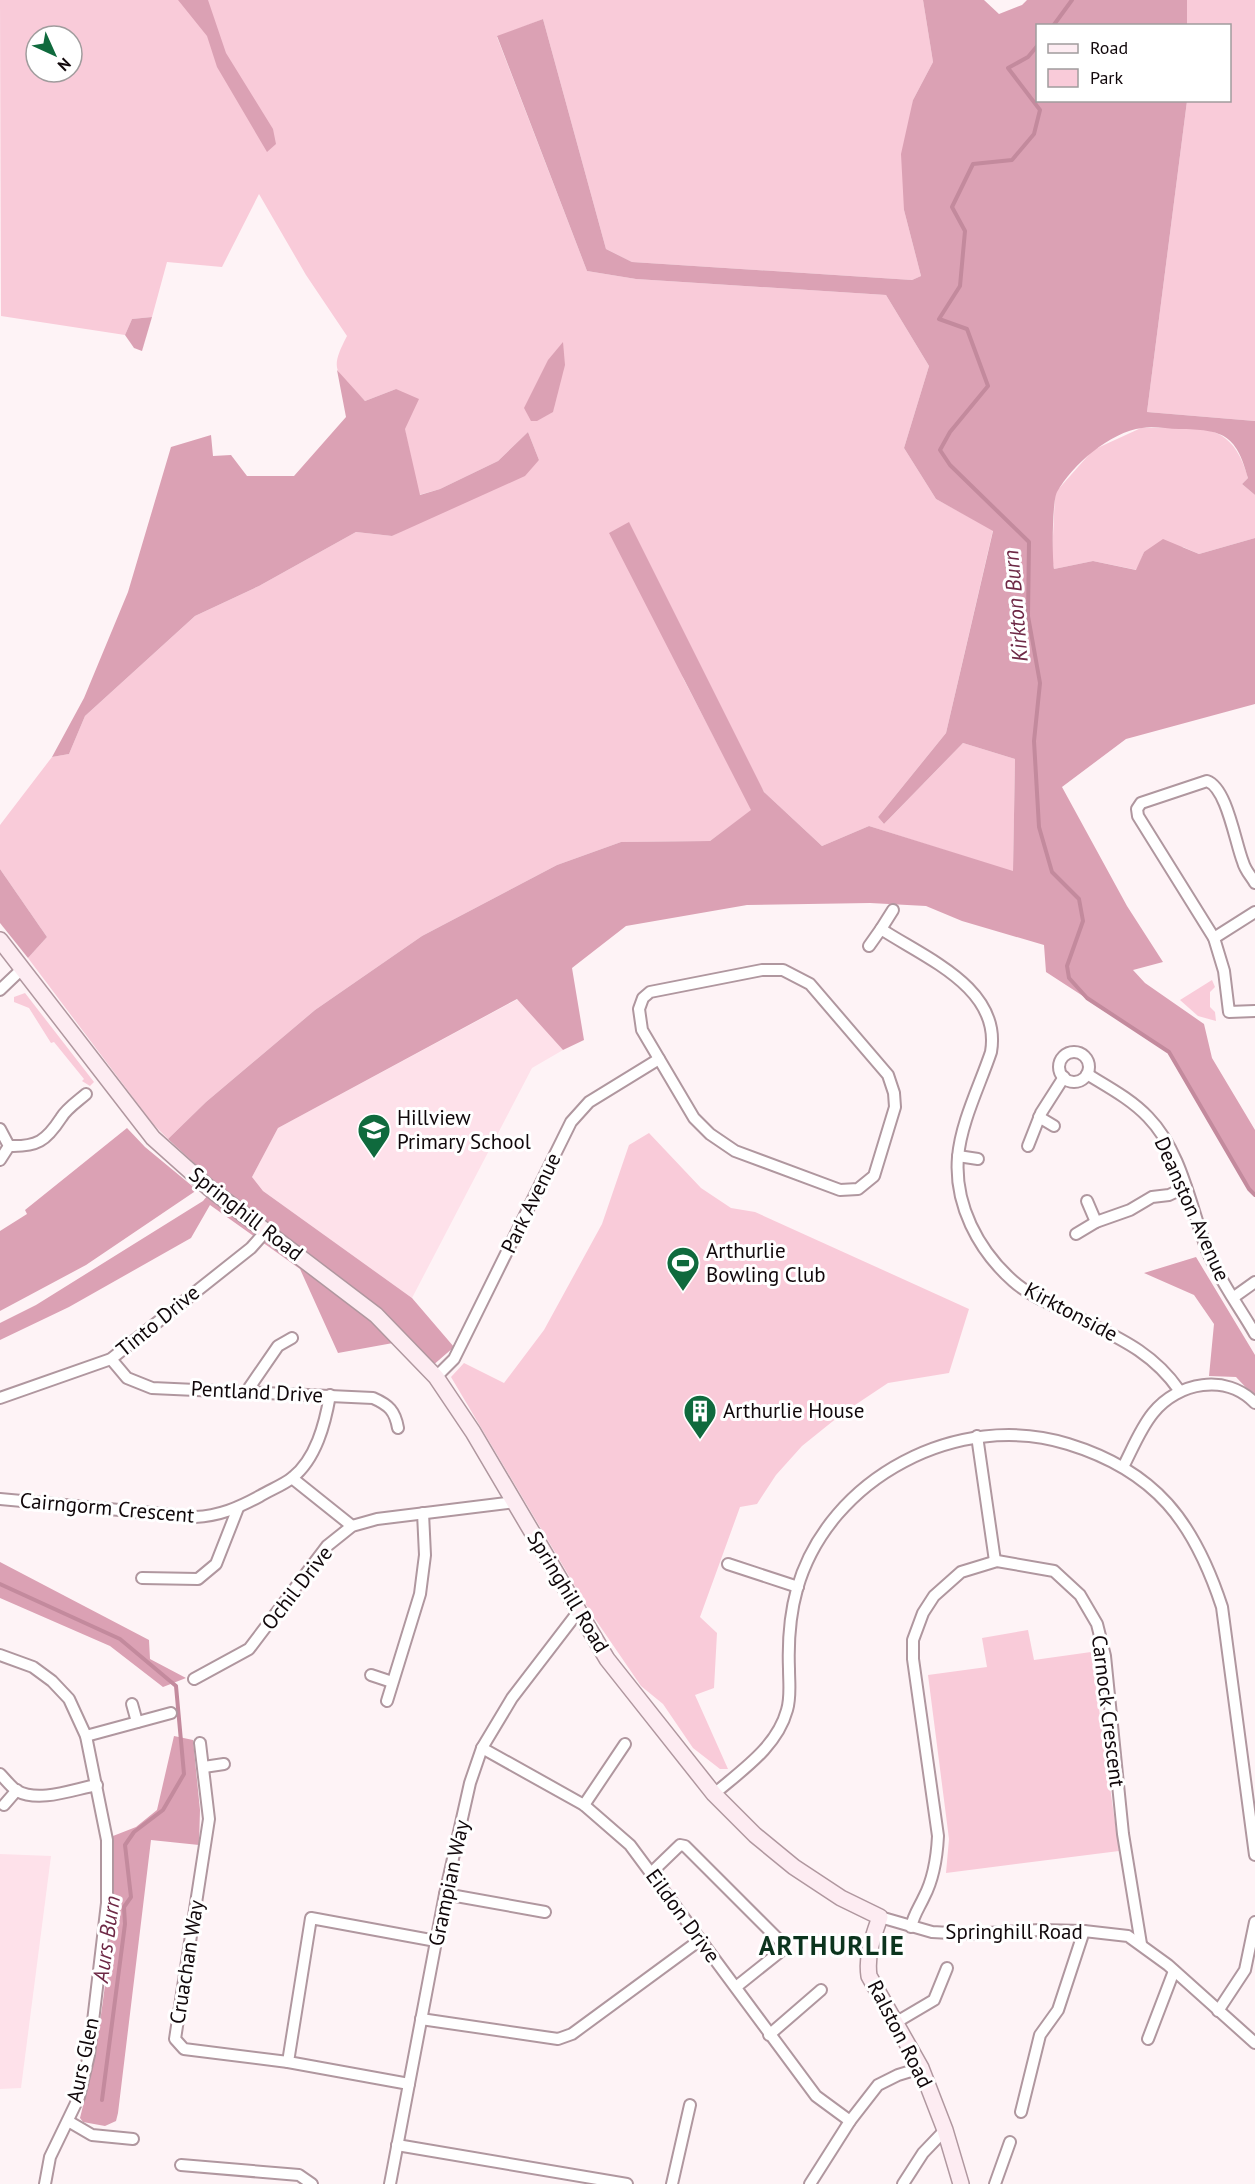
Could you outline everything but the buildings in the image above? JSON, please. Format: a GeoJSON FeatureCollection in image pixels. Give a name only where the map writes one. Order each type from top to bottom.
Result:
{"type":"FeatureCollection","features":[{"type":"Feature","properties":{"kind":"street"},"geometry":{"type":"LineString","coordinates":[[1255,883],[1244,865],[1222,795],[1214,783],[1207,781],[1141,803],[1137,808],[1138,816],[1214,938],[1224,971],[1229,1012],[1255,1011]]}},
{"type":"Feature","properties":{"kind":"street"},"geometry":{"type":"LineString","coordinates":[[869,946],[893,910]]}},
{"type":"Feature","properties":{"kind":"street"},"geometry":{"type":"LineString","coordinates":[[1214,938],[1255,912]]}},
{"type":"Feature","properties":{"kind":"street","name":"Kirktonside"},"geometry":{"type":"LineString","coordinates":[[881,929],[964,983],[978,995],[990,1024],[993,1039],[991,1052],[958,1156],[959,1190],[968,1220],[996,1264],[1014,1282],[1032,1294],[1128,1342],[1158,1362],[1179,1390]]}},
{"type":"Feature","properties":{"kind":"street","name":"Springhill Road"},"geometry":{"type":"LineString","coordinates":[[0,940],[139,1122],[161,1145],[199,1178],[376,1315],[436,1377],[515,1502],[607,1659],[714,1794],[755,1835],[794,1867],[841,1898],[880,1917],[911,1927],[932,1932],[970,1934],[1040,1930],[1084,1931],[1128,1936],[1174,1971],[1255,2043]]}},
{"type":"Feature","properties":{"kind":"street"},"geometry":{"type":"LineString","coordinates":[[0,990],[23,968]]}},
{"type":"Feature","properties":{"kind":"street"},"geometry":{"type":"LineString","coordinates":[[762,969],[783,970],[794,975],[810,984],[888,1075],[894,1093],[895,1107],[874,1176],[858,1189],[840,1190],[723,1145],[694,1118],[659,1059],[642,1030],[639,1020],[643,998],[650,992],[762,969]]}},
{"type":"Feature","properties":{"kind":"street","name":"Deanston Avenue"},"geometry":{"type":"LineString","coordinates":[[1028,1146],[1039,1118],[1064,1077],[1060,1068],[1062,1058],[1075,1052],[1088,1060],[1087,1074],[1132,1103],[1148,1117],[1161,1134],[1186,1187],[1216,1271],[1255,1334]]}},
{"type":"Feature","properties":{"kind":"street","name":"Park Avenue"},"geometry":{"type":"LineString","coordinates":[[436,1377],[454,1359],[571,1122],[589,1102],[659,1059]]}},
{"type":"Feature","properties":{"kind":"street"},"geometry":{"type":"LineString","coordinates":[[1064,1077],[1076,1082],[1087,1074]]}},
{"type":"Feature","properties":{"kind":"street"},"geometry":{"type":"LineString","coordinates":[[9,1146],[31,1147],[38,1143],[57,1126],[61,1116],[86,1094]]}},
{"type":"Feature","properties":{"kind":"street"},"geometry":{"type":"LineString","coordinates":[[1039,1118],[1054,1126]]}},
{"type":"Feature","properties":{"kind":"street"},"geometry":{"type":"LineString","coordinates":[[0,1129],[9,1146]]}},
{"type":"Feature","properties":{"kind":"street"},"geometry":{"type":"LineString","coordinates":[[0,1160],[9,1146]]}},
{"type":"Feature","properties":{"kind":"street"},"geometry":{"type":"LineString","coordinates":[[958,1156],[978,1159]]}},
{"type":"Feature","properties":{"kind":"street"},"geometry":{"type":"LineString","coordinates":[[1077,1234],[1096,1222],[1116,1217],[1152,1197],[1169,1195],[1186,1187]]}},
{"type":"Feature","properties":{"kind":"street"},"geometry":{"type":"LineString","coordinates":[[1087,1201],[1096,1222]]}},
{"type":"Feature","properties":{"kind":"street","name":"Tinto Drive"},"geometry":{"type":"LineString","coordinates":[[0,1398],[111,1359],[250,1248],[267,1230]]}},
{"type":"Feature","properties":{"kind":"street"},"geometry":{"type":"LineString","coordinates":[[1233,1298],[1255,1282]]}},
{"type":"Feature","properties":{"kind":"street"},"geometry":{"type":"LineString","coordinates":[[247,1390],[278,1346],[292,1338]]}},
{"type":"Feature","properties":{"kind":"street","name":"Pentland Drive"},"geometry":{"type":"LineString","coordinates":[[111,1359],[127,1378],[152,1388],[247,1390],[373,1398],[386,1404],[395,1413],[398,1428]]}},
{"type":"Feature","properties":{"kind":"street"},"geometry":{"type":"LineString","coordinates":[[1123,1467],[1153,1413],[1179,1390],[1219,1384],[1236,1388],[1255,1404]]}},
{"type":"Feature","properties":{"kind":"street","name":"Cairngorm Crescent"},"geometry":{"type":"LineString","coordinates":[[0,1499],[195,1517],[213,1516],[238,1508],[292,1478],[308,1458],[325,1424],[330,1395]]}},
{"type":"Feature","properties":{"kind":"street"},"geometry":{"type":"LineString","coordinates":[[714,1794],[761,1755],[773,1738],[787,1710],[791,1616],[798,1587],[811,1556],[830,1525],[884,1472],[949,1442],[977,1436],[1012,1434],[1052,1439],[1088,1450],[1123,1467],[1165,1499],[1194,1536],[1210,1570],[1222,1607],[1255,1855]]}},
{"type":"Feature","properties":{"kind":"street"},"geometry":{"type":"LineString","coordinates":[[977,1436],[995,1561]]}},
{"type":"Feature","properties":{"kind":"street"},"geometry":{"type":"LineString","coordinates":[[292,1478],[352,1526]]}},
{"type":"Feature","properties":{"kind":"street","name":"Ochil Drive"},"geometry":{"type":"LineString","coordinates":[[194,1679],[249,1649],[327,1546],[352,1526],[376,1519],[515,1502]]}},
{"type":"Feature","properties":{"kind":"street"},"geometry":{"type":"LineString","coordinates":[[142,1578],[198,1579],[208,1572],[216,1564],[238,1508]]}},
{"type":"Feature","properties":{"kind":"street"},"geometry":{"type":"LineString","coordinates":[[387,1701],[420,1594],[425,1555],[423,1513]]}},
{"type":"Feature","properties":{"kind":"street","name":"Carnock Crescent"},"geometry":{"type":"LineString","coordinates":[[911,1927],[914,1911],[924,1897],[938,1855],[938,1836],[915,1676],[913,1640],[923,1613],[934,1596],[961,1572],[995,1561],[1054,1571],[1080,1595],[1097,1624],[1105,1656],[1123,1834],[1141,1944]]}},
{"type":"Feature","properties":{"kind":"street"},"geometry":{"type":"LineString","coordinates":[[728,1564],[798,1587]]}},
{"type":"Feature","properties":{"kind":"street","name":"Grampian Way"},"geometry":{"type":"LineString","coordinates":[[390,2184],[436,1941],[470,1785],[482,1748],[512,1698],[578,1612]]}},
{"type":"Feature","properties":{"kind":"street","name":"Aurs Glen"},"geometry":{"type":"LineString","coordinates":[[0,1655],[33,1667],[52,1681],[69,1700],[86,1736],[107,1840],[107,1903],[89,2055],[79,2097],[50,2157],[45,2184]]}},
{"type":"Feature","properties":{"kind":"street"},"geometry":{"type":"LineString","coordinates":[[371,1675],[392,1682]]}},
{"type":"Feature","properties":{"kind":"street"},"geometry":{"type":"LineString","coordinates":[[132,1704],[137,1722]]}},
{"type":"Feature","properties":{"kind":"street"},"geometry":{"type":"LineString","coordinates":[[86,1736],[171,1713]]}},
{"type":"Feature","properties":{"kind":"street","name":"Cruachan Way"},"geometry":{"type":"LineString","coordinates":[[200,1743],[208,1830],[175,2039],[184,2049],[288,2062]]}},
{"type":"Feature","properties":{"kind":"street"},"geometry":{"type":"LineString","coordinates":[[584,1805],[625,1744]]}},
{"type":"Feature","properties":{"kind":"street","name":"Eildon Drive"},"geometry":{"type":"LineString","coordinates":[[482,1748],[584,1805],[618,1833],[652,1872],[769,2035],[816,2096],[850,2121]]}},
{"type":"Feature","properties":{"kind":"street"},"geometry":{"type":"LineString","coordinates":[[204,1767],[224,1764]]}},
{"type":"Feature","properties":{"kind":"street"},"geometry":{"type":"LineString","coordinates":[[0,1774],[17,1790],[45,1795],[97,1785]]}},
{"type":"Feature","properties":{"kind":"street"},"geometry":{"type":"LineString","coordinates":[[4,1805],[17,1790]]}},
{"type":"Feature","properties":{"kind":"street"},"geometry":{"type":"LineString","coordinates":[[652,1872],[681,1845],[685,1846],[779,1940],[783,1948],[781,1951],[736,1987]]}},
{"type":"Feature","properties":{"kind":"street"},"geometry":{"type":"LineString","coordinates":[[446,1894],[545,1912]]}},
{"type":"Feature","properties":{"kind":"street","name":"Ralston Road"},"geometry":{"type":"LineString","coordinates":[[880,1917],[871,1942],[868,1965],[872,1984],[921,2068],[945,2130],[961,2184]]}},
{"type":"Feature","properties":{"kind":"street"},"geometry":{"type":"LineString","coordinates":[[409,2084],[288,2062],[311,1918],[436,1941]]}},
{"type":"Feature","properties":{"kind":"street"},"geometry":{"type":"LineString","coordinates":[[1218,2011],[1245,1970],[1255,1922]]}},
{"type":"Feature","properties":{"kind":"street"},"geometry":{"type":"LineString","coordinates":[[1021,2112],[1040,2035],[1058,2010],[1084,1931]]}},
{"type":"Feature","properties":{"kind":"street"},"geometry":{"type":"LineString","coordinates":[[421,2019],[558,2039],[572,2034],[700,1940]]}},
{"type":"Feature","properties":{"kind":"street"},"geometry":{"type":"LineString","coordinates":[[896,2023],[934,2000],[947,1968]]}},
{"type":"Feature","properties":{"kind":"street"},"geometry":{"type":"LineString","coordinates":[[1148,2039],[1174,1971]]}},
{"type":"Feature","properties":{"kind":"street"},"geometry":{"type":"LineString","coordinates":[[769,2035],[821,1990]]}},
{"type":"Feature","properties":{"kind":"street"},"geometry":{"type":"LineString","coordinates":[[810,2184],[850,2121],[878,2085],[898,2074],[921,2068]]}},
{"type":"Feature","properties":{"kind":"street"},"geometry":{"type":"LineString","coordinates":[[672,2184],[690,2105]]}},
{"type":"Feature","properties":{"kind":"street","name":"Aurs Glen"},"geometry":{"type":"LineString","coordinates":[[68,2121],[92,2135],[133,2139]]}},
{"type":"Feature","properties":{"kind":"street"},"geometry":{"type":"LineString","coordinates":[[903,2184],[923,2153],[945,2130]]}},
{"type":"Feature","properties":{"kind":"street"},"geometry":{"type":"LineString","coordinates":[[995,2184],[1010,2142]]}},
{"type":"Feature","properties":{"kind":"street"},"geometry":{"type":"LineString","coordinates":[[397,2145],[627,2184]]}},
{"type":"Feature","properties":{"kind":"street"},"geometry":{"type":"LineString","coordinates":[[181,2165],[299,2175],[312,2184]]}},
{"type":"Feature","properties":{"kind":"shaded area"},"geometry":{"type":"Polygon","coordinates":[[[178,0],[208,0],[226,53],[273,129],[276,144],[267,152],[217,67],[207,36],[178,0]]]}},
{"type":"Feature","properties":{"kind":"shaded area"},"geometry":{"type":"Polygon","coordinates":[[[923,0],[984,0],[999,14],[1022,5],[1027,0],[1187,0],[1187,24],[1036,24],[1036,102],[1187,102],[1147,412],[1255,421],[1255,495],[1242,484],[1248,478],[1243,463],[1232,443],[1225,437],[1206,431],[1151,427],[1130,431],[1093,451],[1072,471],[1057,492],[1053,517],[1053,563],[1054,569],[1093,561],[1136,570],[1144,552],[1163,539],[1199,554],[1255,538],[1255,704],[1126,739],[1062,787],[1127,906],[1163,962],[1133,970],[1145,983],[1204,1024],[1212,1058],[1255,1130],[1255,1195],[1249,1189],[1169,1052],[1046,972],[1044,945],[962,921],[926,906],[870,903],[747,905],[626,926],[572,968],[584,1040],[563,1050],[517,999],[278,1128],[252,1177],[263,1191],[412,1298],[454,1347],[424,1373],[393,1343],[338,1353],[300,1269],[210,1205],[191,1238],[69,1307],[0,1340],[0,1323],[36,1305],[203,1201],[217,1184],[168,1139],[206,1102],[315,1010],[422,936],[557,865],[621,842],[710,841],[751,810],[609,533],[629,522],[764,792],[822,846],[869,826],[1013,871],[1015,759],[963,743],[884,824],[878,817],[946,733],[993,531],[936,499],[904,448],[929,366],[886,295],[636,279],[587,271],[497,36],[543,19],[606,249],[632,262],[912,280],[921,276],[904,210],[901,154],[913,100],[933,62],[923,0]]]}},
{"type":"Feature","properties":{"kind":"shaded area"},"geometry":{"type":"Polygon","coordinates":[[[152,317],[142,351],[134,348],[125,335],[132,319],[152,317]]]}},
{"type":"Feature","properties":{"kind":"shaded area"},"geometry":{"type":"Polygon","coordinates":[[[563,342],[565,365],[553,412],[537,421],[531,421],[524,408],[548,360],[563,342]]]}},
{"type":"Feature","properties":{"kind":"shaded area"},"geometry":{"type":"Polygon","coordinates":[[[337,370],[365,401],[396,389],[419,399],[405,429],[420,495],[440,489],[498,461],[528,432],[539,460],[525,476],[392,536],[356,532],[259,586],[195,616],[85,716],[69,754],[52,757],[84,698],[128,592],[171,447],[211,435],[213,456],[231,455],[247,476],[294,476],[346,417],[337,370]]]}},
{"type":"Feature","properties":{"kind":"shaded area"},"geometry":{"type":"Polygon","coordinates":[[[0,869],[47,937],[28,958],[0,923],[0,869]]]}},
{"type":"Feature","properties":{"kind":"shaded area","name":"Hillview Primary School"},"geometry":{"type":"Polygon","coordinates":[[[518,999],[563,1050],[532,1068],[412,1298],[263,1191],[252,1177],[278,1128],[518,999]]]}},
{"type":"Feature","properties":{"kind":"shaded area"},"geometry":{"type":"Polygon","coordinates":[[[127,1128],[145,1147],[197,1190],[86,1265],[0,1311],[0,1231],[27,1214],[25,1210],[127,1128]]]}},
{"type":"Feature","properties":{"kind":"shaded area"},"geometry":{"type":"Polygon","coordinates":[[[1196,1257],[1255,1355],[1255,1397],[1236,1377],[1209,1376],[1214,1324],[1194,1295],[1144,1273],[1196,1257]]]}},
{"type":"Feature","properties":{"kind":"shaded area"},"geometry":{"type":"Polygon","coordinates":[[[0,1562],[149,1640],[150,1659],[186,1678],[163,1687],[110,1646],[0,1598],[0,1562]]]}},
{"type":"Feature","properties":{"kind":"shaded area"},"geometry":{"type":"Polygon","coordinates":[[[174,1736],[193,1740],[200,1810],[199,1845],[151,1840],[118,2113],[116,2121],[105,2126],[83,2122],[80,2118],[95,2048],[106,1978],[112,1907],[113,1836],[136,1827],[157,1810],[174,1736]]]}},
{"type":"Feature","properties":{"kind":"shaded area"},"geometry":{"type":"Polygon","coordinates":[[[0,1854],[51,1856],[21,2088],[0,2089],[0,1854]]]}},
{"type":"Feature","properties":{"kind":"green space"},"geometry":{"type":"Polygon","coordinates":[[[0,0],[923,0],[933,62],[913,100],[904,210],[921,276],[912,280],[632,262],[606,249],[543,19],[497,37],[587,271],[636,279],[886,295],[929,366],[904,448],[936,499],[993,530],[946,733],[878,817],[884,824],[963,743],[1015,759],[1013,872],[869,826],[822,846],[765,793],[682,676],[752,810],[710,841],[621,842],[557,865],[422,936],[315,1010],[206,1102],[168,1139],[153,1124],[28,958],[47,937],[0,869],[0,825],[52,757],[69,754],[85,716],[195,616],[259,586],[356,532],[392,536],[539,460],[528,432],[498,461],[440,489],[419,495],[396,389],[365,401],[338,372],[338,358],[347,336],[306,275],[259,194],[222,267],[167,262],[152,317],[132,319],[125,335],[1,316],[0,0]]]}},
{"type":"Feature","properties":{"kind":"green space"},"geometry":{"type":"Polygon","coordinates":[[[1187,0],[1255,0],[1255,421],[1147,412],[1187,102],[1231,102],[1231,24],[1187,24],[1187,0]]]}},
{"type":"Feature","properties":{"kind":"green space"},"geometry":{"type":"Polygon","coordinates":[[[1141,428],[1208,430],[1221,435],[1232,444],[1241,458],[1248,478],[1242,484],[1255,495],[1255,538],[1199,554],[1183,547],[1144,552],[1137,570],[1093,561],[1054,569],[1052,558],[1055,493],[1093,450],[1141,428]]]}},
{"type":"Feature","properties":{"kind":"green space"},"geometry":{"type":"Polygon","coordinates":[[[1212,980],[1215,987],[1210,992],[1210,1007],[1215,1012],[1216,1021],[1198,1016],[1180,1000],[1212,980]]]}},
{"type":"Feature","properties":{"kind":"green space"},"geometry":{"type":"Polygon","coordinates":[[[25,993],[94,1082],[90,1086],[82,1081],[84,1079],[54,1042],[51,1043],[29,1008],[14,1002],[14,997],[25,993]]]}},
{"type":"Feature","properties":{"kind":"green space"},"geometry":{"type":"Polygon","coordinates":[[[649,1133],[701,1188],[731,1208],[755,1212],[969,1309],[949,1373],[888,1383],[843,1413],[802,1446],[776,1475],[757,1504],[740,1507],[700,1617],[717,1633],[714,1688],[695,1695],[728,1769],[720,1769],[693,1748],[663,1704],[641,1686],[591,1613],[451,1377],[464,1363],[504,1383],[544,1330],[602,1224],[629,1145],[649,1133]]]}},
{"type":"Feature","properties":{"kind":"green space"},"geometry":{"type":"Polygon","coordinates":[[[1028,1630],[1034,1660],[1091,1652],[1119,1851],[946,1873],[949,1839],[928,1675],[987,1667],[982,1638],[1028,1630]]]}},
{"type":"Feature","properties":{"kind":"waterway","name":"Kirkton Burn"},"geometry":{"type":"LineString","coordinates":[[1054,24],[1072,0]]}},
{"type":"Feature","properties":{"kind":"waterway","name":"Kirkton Burn"},"geometry":{"type":"LineString","coordinates":[[1036,47],[1028,57],[1008,68],[1040,110],[1034,134],[1012,160],[973,164],[952,207],[965,231],[960,286],[939,319],[967,329],[988,386],[950,432],[940,450],[950,465],[1029,542],[1028,616],[1040,683],[1034,741],[1039,827],[1052,872],[1079,899],[1083,921],[1067,966],[1069,978],[1087,998],[1169,1052],[1249,1189],[1255,1195]]}},
{"type":"Feature","properties":{"kind":"waterway","name":"Aurs Burn"},"geometry":{"type":"LineString","coordinates":[[0,1584],[120,1639],[176,1686],[184,1774],[163,1810],[134,1832],[125,1845],[131,1897],[124,1907],[125,1924],[102,2100]]}},
{"type":"Feature","properties":{"kind":"place","name":"Hillview Primary School"},"geometry":{"type":"Point","coordinates":[374,1159]}},
{"type":"Feature","properties":{"kind":"place","name":"Arthurlie Bowling Club"},"geometry":{"type":"Point","coordinates":[683,1292]}},
{"type":"Feature","properties":{"kind":"place","name":"Arthurlie House"},"geometry":{"type":"Point","coordinates":[700,1440]}},
{"type":"Feature","properties":{"kind":"district","name":"ARTHURLIE"},"geometry":{"type":"Point","coordinates":[832,1946]}}]}
